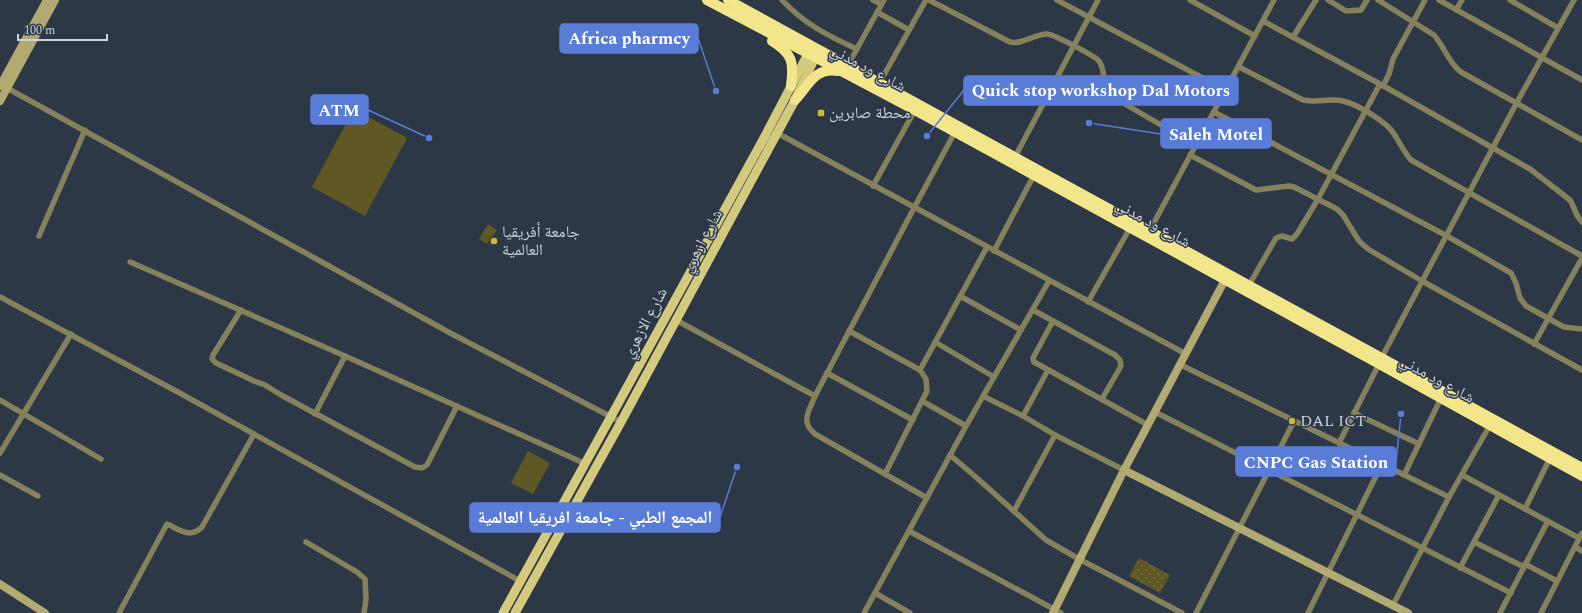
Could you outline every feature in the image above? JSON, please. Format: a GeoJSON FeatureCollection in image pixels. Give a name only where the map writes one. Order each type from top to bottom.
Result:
{"type":"FeatureCollection","features":[{"type":"Feature","properties":{"kind":"highway"},"geometry":{"type":"LineString","coordinates":[[700,0],[733,20],[770,39],[786,51],[792,62],[791,86]]}},
{"type":"Feature","properties":{"kind":"highway","name":"شارع ود مدني"},"geometry":{"type":"LineString","coordinates":[[707,0],[846,68],[880,82],[1150,230],[1227,277],[1249,285],[1380,360],[1441,398],[1582,476]]}},
{"type":"Feature","properties":{"kind":"highway","name":"شارع ود مدني"},"geometry":{"type":"LineString","coordinates":[[728,0],[814,52]]}},
{"type":"Feature","properties":{"kind":"highway"},"geometry":{"type":"LineString","coordinates":[[796,100],[821,72],[846,68]]}},
{"type":"Feature","properties":{"kind":"highway","name":"شارع ود مدني"},"geometry":{"type":"LineString","coordinates":[[846,68],[915,110],[1130,228],[1227,277],[1582,468]]}},
{"type":"Feature","properties":{"kind":"main road","name":"شارع الازهري"},"geometry":{"type":"LineString","coordinates":[[503,613],[611,417],[754,165],[791,86],[814,52]]}},
{"type":"Feature","properties":{"kind":"main road","name":"شارع ازهري"},"geometry":{"type":"LineString","coordinates":[[515,613],[676,320],[754,165],[777,133],[796,100],[814,52]]}},
{"type":"Feature","properties":{"kind":"street"},"geometry":{"type":"LineString","coordinates":[[0,100],[4,87],[47,0]]}},
{"type":"Feature","properties":{"kind":"street"},"geometry":{"type":"LineString","coordinates":[[4,87],[55,0]]}},
{"type":"Feature","properties":{"kind":"street"},"geometry":{"type":"LineString","coordinates":[[782,0],[795,15],[830,37],[857,49]]}},
{"type":"Feature","properties":{"kind":"street"},"geometry":{"type":"LineString","coordinates":[[846,68],[882,2],[874,0]]}},
{"type":"Feature","properties":{"kind":"street"},"geometry":{"type":"LineString","coordinates":[[880,82],[926,0]]}},
{"type":"Feature","properties":{"kind":"street"},"geometry":{"type":"LineString","coordinates":[[930,0],[1010,42],[1019,42],[1052,34],[1074,46],[1099,61],[1102,66],[1105,89],[1108,94],[1195,145]]}},
{"type":"Feature","properties":{"kind":"street"},"geometry":{"type":"LineString","coordinates":[[1057,0],[1225,90]]}},
{"type":"Feature","properties":{"kind":"street"},"geometry":{"type":"LineString","coordinates":[[1015,156],[1098,0]]}},
{"type":"Feature","properties":{"kind":"street"},"geometry":{"type":"LineString","coordinates":[[1190,0],[1255,36]]}},
{"type":"Feature","properties":{"kind":"street"},"geometry":{"type":"LineString","coordinates":[[1150,230],[1274,0]]}},
{"type":"Feature","properties":{"kind":"street"},"geometry":{"type":"LineString","coordinates":[[1293,37],[1316,0]]}},
{"type":"Feature","properties":{"kind":"street"},"geometry":{"type":"LineString","coordinates":[[1328,0],[1346,11],[1361,10],[1367,0]]}},
{"type":"Feature","properties":{"kind":"street"},"geometry":{"type":"LineString","coordinates":[[1378,0],[1434,35],[1439,40],[1451,62],[1461,72],[1582,140]]}},
{"type":"Feature","properties":{"kind":"street"},"geometry":{"type":"LineString","coordinates":[[1249,285],[1276,238],[1282,236],[1292,239],[1297,234],[1318,199],[1365,111],[1389,74],[1393,59],[1426,0]]}},
{"type":"Feature","properties":{"kind":"street"},"geometry":{"type":"LineString","coordinates":[[1439,0],[1582,80]]}},
{"type":"Feature","properties":{"kind":"street"},"geometry":{"type":"LineString","coordinates":[[1456,10],[1462,0]]}},
{"type":"Feature","properties":{"kind":"street"},"geometry":{"type":"LineString","coordinates":[[1510,0],[1558,28]]}},
{"type":"Feature","properties":{"kind":"street"},"geometry":{"type":"LineString","coordinates":[[1339,443],[1380,360],[1516,104],[1574,0]]}},
{"type":"Feature","properties":{"kind":"street"},"geometry":{"type":"LineString","coordinates":[[877,12],[909,30]]}},
{"type":"Feature","properties":{"kind":"street"},"geometry":{"type":"LineString","coordinates":[[1263,21],[1382,85],[1530,169],[1570,200],[1574,205],[1576,216],[1582,222]]}},
{"type":"Feature","properties":{"kind":"street"},"geometry":{"type":"LineString","coordinates":[[1239,66],[1303,100],[1310,102],[1344,101],[1365,111],[1386,124],[1411,160],[1582,257],[1534,344]]}},
{"type":"Feature","properties":{"kind":"street"},"geometry":{"type":"LineString","coordinates":[[4,87],[85,130],[452,334],[621,422]]}},
{"type":"Feature","properties":{"kind":"street"},"geometry":{"type":"LineString","coordinates":[[873,186],[915,110]]}},
{"type":"Feature","properties":{"kind":"street"},"geometry":{"type":"LineString","coordinates":[[1214,112],[1447,236],[1511,274],[1516,283],[1522,303],[1548,319],[1568,328],[1582,329]]}},
{"type":"Feature","properties":{"kind":"street"},"geometry":{"type":"LineString","coordinates":[[39,236],[85,130]]}},
{"type":"Feature","properties":{"kind":"street"},"geometry":{"type":"LineString","coordinates":[[927,498],[815,434],[808,428],[806,423],[815,396],[955,132]]}},
{"type":"Feature","properties":{"kind":"street"},"geometry":{"type":"LineString","coordinates":[[777,133],[1186,354]]}},
{"type":"Feature","properties":{"kind":"street"},"geometry":{"type":"LineString","coordinates":[[1190,155],[1256,190],[1289,186],[1318,199],[1341,212],[1363,245],[1422,281],[1582,370]]}},
{"type":"Feature","properties":{"kind":"street"},"geometry":{"type":"LineString","coordinates":[[994,251],[1034,175]]}},
{"type":"Feature","properties":{"kind":"street"},"geometry":{"type":"LineString","coordinates":[[1088,302],[1130,228]]}},
{"type":"Feature","properties":{"kind":"street"},"geometry":{"type":"LineString","coordinates":[[920,370],[987,247]]}},
{"type":"Feature","properties":{"kind":"street"},"geometry":{"type":"LineString","coordinates":[[130,262],[586,464]]}},
{"type":"Feature","properties":{"kind":"street"},"geometry":{"type":"LineString","coordinates":[[909,531],[1056,612],[1079,559],[1124,470],[1227,277]]}},
{"type":"Feature","properties":{"kind":"street"},"geometry":{"type":"LineString","coordinates":[[864,613],[966,426],[1049,281]]}},
{"type":"Feature","properties":{"kind":"street"},"geometry":{"type":"LineString","coordinates":[[0,296],[520,581]]}},
{"type":"Feature","properties":{"kind":"street"},"geometry":{"type":"LineString","coordinates":[[960,296],[1021,330]]}},
{"type":"Feature","properties":{"kind":"street"},"geometry":{"type":"LineString","coordinates":[[241,310],[213,355],[212,359],[216,363],[265,385],[281,396],[415,467],[422,468],[428,465],[458,406]]}},
{"type":"Feature","properties":{"kind":"street"},"geometry":{"type":"LineString","coordinates":[[1033,310],[1120,360],[1121,366],[1102,399]]}},
{"type":"Feature","properties":{"kind":"street"},"geometry":{"type":"LineString","coordinates":[[676,320],[815,396]]}},
{"type":"Feature","properties":{"kind":"street"},"geometry":{"type":"LineString","coordinates":[[1053,321],[1033,360],[1034,362],[1148,425]]}},
{"type":"Feature","properties":{"kind":"street"},"geometry":{"type":"LineString","coordinates":[[849,331],[920,370],[926,378],[927,391],[885,474]]}},
{"type":"Feature","properties":{"kind":"street"},"geometry":{"type":"LineString","coordinates":[[0,453],[22,413],[71,334]]}},
{"type":"Feature","properties":{"kind":"street"},"geometry":{"type":"LineString","coordinates":[[935,342],[994,377]]}},
{"type":"Feature","properties":{"kind":"street"},"geometry":{"type":"LineString","coordinates":[[315,414],[345,356]]}},
{"type":"Feature","properties":{"kind":"street"},"geometry":{"type":"LineString","coordinates":[[1181,365],[1449,497]]}},
{"type":"Feature","properties":{"kind":"street"},"geometry":{"type":"LineString","coordinates":[[1023,416],[1048,370]]}},
{"type":"Feature","properties":{"kind":"street"},"geometry":{"type":"LineString","coordinates":[[827,373],[913,420]]}},
{"type":"Feature","properties":{"kind":"street"},"geometry":{"type":"LineString","coordinates":[[983,396],[1023,416],[1055,435],[1408,613]]}},
{"type":"Feature","properties":{"kind":"street"},"geometry":{"type":"LineString","coordinates":[[1404,475],[1441,398]]}},
{"type":"Feature","properties":{"kind":"street"},"geometry":{"type":"LineString","coordinates":[[0,400],[101,459]]}},
{"type":"Feature","properties":{"kind":"street"},"geometry":{"type":"LineString","coordinates":[[922,401],[966,426]]}},
{"type":"Feature","properties":{"kind":"street"},"geometry":{"type":"LineString","coordinates":[[1155,412],[1510,593]]}},
{"type":"Feature","properties":{"kind":"street"},"geometry":{"type":"LineString","coordinates":[[1354,413],[1419,444]]}},
{"type":"Feature","properties":{"kind":"street"},"geometry":{"type":"LineString","coordinates":[[1196,613],[1294,421]]}},
{"type":"Feature","properties":{"kind":"street"},"geometry":{"type":"LineString","coordinates":[[1393,605],[1449,497],[1490,425]]}},
{"type":"Feature","properties":{"kind":"street"},"geometry":{"type":"LineString","coordinates":[[119,613],[167,524],[190,534],[196,533],[202,527],[254,434]]}},
{"type":"Feature","properties":{"kind":"street"},"geometry":{"type":"LineString","coordinates":[[1014,512],[1055,435]]}},
{"type":"Feature","properties":{"kind":"street"},"geometry":{"type":"LineString","coordinates":[[950,456],[1046,540],[1182,613]]}},
{"type":"Feature","properties":{"kind":"street"},"geometry":{"type":"LineString","coordinates":[[1525,509],[1550,458]]}},
{"type":"Feature","properties":{"kind":"street"},"geometry":{"type":"LineString","coordinates":[[1308,613],[1382,464]]}},
{"type":"Feature","properties":{"kind":"street"},"geometry":{"type":"LineString","coordinates":[[0,475],[38,496]]}},
{"type":"Feature","properties":{"kind":"street"},"geometry":{"type":"LineString","coordinates":[[1462,475],[1548,521],[1581,535],[1541,613]]}},
{"type":"Feature","properties":{"kind":"street"},"geometry":{"type":"LineString","coordinates":[[1460,568],[1499,495]]}},
{"type":"Feature","properties":{"kind":"street"},"geometry":{"type":"LineString","coordinates":[[1500,613],[1548,521]]}},
{"type":"Feature","properties":{"kind":"street"},"geometry":{"type":"LineString","coordinates":[[306,542],[357,572],[364,579],[366,599],[364,613]]}},
{"type":"Feature","properties":{"kind":"street"},"geometry":{"type":"LineString","coordinates":[[1474,542],[1557,581]]}},
{"type":"Feature","properties":{"kind":"street"},"geometry":{"type":"LineString","coordinates":[[1575,547],[1582,551]]}},
{"type":"Feature","properties":{"kind":"street"},"geometry":{"type":"LineString","coordinates":[[0,584],[45,613]]}},
{"type":"Feature","properties":{"kind":"street"},"geometry":{"type":"LineString","coordinates":[[876,593],[910,613]]}},
{"type":"Feature","properties":{"kind":"shaded area"},"geometry":{"type":"Polygon","coordinates":[[[354,109],[407,138],[365,216],[312,187],[354,109]]]}},
{"type":"Feature","properties":{"kind":"shaded area"},"geometry":{"type":"Polygon","coordinates":[[[488,224],[497,230],[487,244],[479,239],[488,224]]]}},
{"type":"Feature","properties":{"kind":"shaded area"},"geometry":{"type":"Polygon","coordinates":[[[528,451],[550,463],[533,494],[511,483],[528,451]]]}},
{"type":"Feature","properties":{"kind":"shaded area"},"geometry":{"type":"Polygon","coordinates":[[[1139,558],[1170,575],[1160,593],[1129,576],[1139,558]]]}},
{"type":"Feature","properties":{"kind":"place","name":"Africa pharmcy"},"geometry":{"type":"Point","coordinates":[716,91]}},
{"type":"Feature","properties":{"kind":"place","name":"محطة صابرين"},"geometry":{"type":"Point","coordinates":[821,113]}},
{"type":"Feature","properties":{"kind":"place","name":"Saleh Motel"},"geometry":{"type":"Point","coordinates":[1089,123]}},
{"type":"Feature","properties":{"kind":"place","name":"Quick stop workshop Dal Motors"},"geometry":{"type":"Point","coordinates":[927,136]}},
{"type":"Feature","properties":{"kind":"place","name":"ATM"},"geometry":{"type":"Point","coordinates":[429,138]}},
{"type":"Feature","properties":{"kind":"place","name":"جامعة أفريقيا العالمية"},"geometry":{"type":"Point","coordinates":[494,241]}},
{"type":"Feature","properties":{"kind":"place","name":"CNPC Gas Station"},"geometry":{"type":"Point","coordinates":[1401,414]}},
{"type":"Feature","properties":{"kind":"place","name":"DAL ICT"},"geometry":{"type":"Point","coordinates":[1292,421]}},
{"type":"Feature","properties":{"kind":"place","name":"المجمع الطبي - جامعة افريقيا العالمية"},"geometry":{"type":"Point","coordinates":[737,467]}}]}
